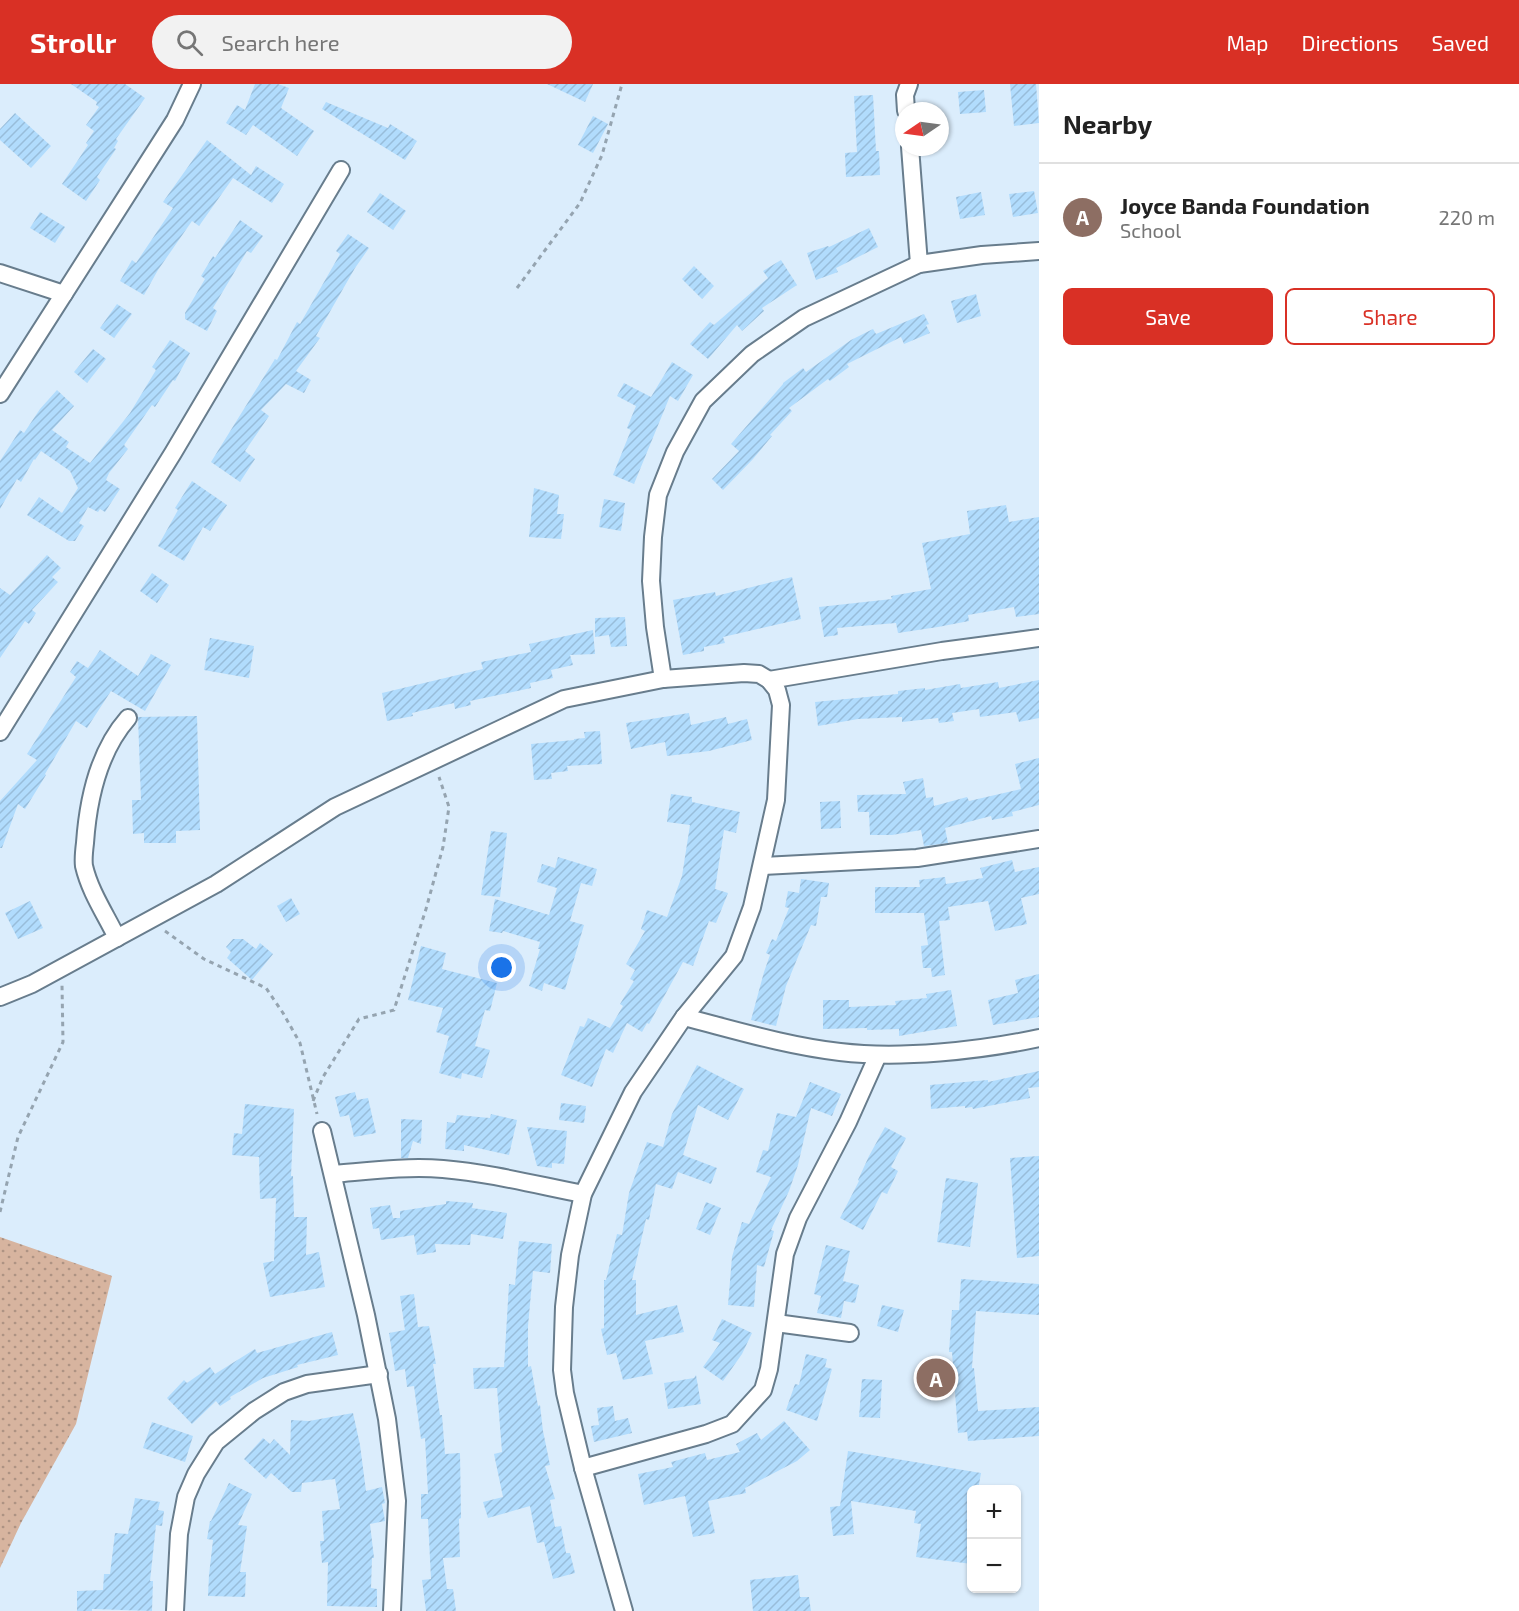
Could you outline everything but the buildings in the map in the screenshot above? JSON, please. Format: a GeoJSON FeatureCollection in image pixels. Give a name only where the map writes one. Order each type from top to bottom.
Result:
{"type":"FeatureCollection","features":[{"type":"Feature","properties":{"kind":"street"},"geometry":{"type":"LineString","coordinates":[[0,394],[174,120],[192,84]]}},
{"type":"Feature","properties":{"kind":"street"},"geometry":{"type":"LineString","coordinates":[[905,102],[909,84]]}},
{"type":"Feature","properties":{"kind":"street"},"geometry":{"type":"LineString","coordinates":[[911,156],[919,264]]}},
{"type":"Feature","properties":{"kind":"street"},"geometry":{"type":"LineString","coordinates":[[0,732],[173,453],[341,170]]}},
{"type":"Feature","properties":{"kind":"street"},"geometry":{"type":"LineString","coordinates":[[663,679],[651,581],[658,495],[675,452],[703,401],[752,354],[804,318],[919,264],[982,255],[1039,251]]}},
{"type":"Feature","properties":{"kind":"street"},"geometry":{"type":"LineString","coordinates":[[0,273],[64,294]]}},
{"type":"Feature","properties":{"kind":"street"},"geometry":{"type":"LineString","coordinates":[[770,680],[942,651],[1039,638]]}},
{"type":"Feature","properties":{"kind":"street"},"geometry":{"type":"LineString","coordinates":[[0,997],[32,984],[216,884],[334,807],[564,699],[663,679],[744,673],[759,674],[770,680],[777,690],[781,705],[776,800],[752,907],[734,956],[684,1017],[633,1092],[583,1194],[570,1255],[562,1370],[583,1468],[624,1611]]}},
{"type":"Feature","properties":{"kind":"street"},"geometry":{"type":"LineString","coordinates":[[117,938],[90,885],[84,863],[86,823],[93,788],[115,732],[128,718]]}},
{"type":"Feature","properties":{"kind":"street"},"geometry":{"type":"LineString","coordinates":[[763,866],[917,858],[1039,839]]}},
{"type":"Feature","properties":{"kind":"street"},"geometry":{"type":"LineString","coordinates":[[684,1017],[794,1045],[878,1055],[945,1051],[1039,1038]]}},
{"type":"Feature","properties":{"kind":"street"},"geometry":{"type":"LineString","coordinates":[[583,1468],[706,1434],[732,1424],[764,1390],[785,1254],[798,1218],[848,1122],[878,1055]]}},
{"type":"Feature","properties":{"kind":"street"},"geometry":{"type":"LineString","coordinates":[[322,1131],[379,1374],[387,1419],[397,1501],[392,1611]]}},
{"type":"Feature","properties":{"kind":"street"},"geometry":{"type":"LineString","coordinates":[[333,1174],[388,1168],[442,1169],[493,1176],[583,1194]]}},
{"type":"Feature","properties":{"kind":"street"},"geometry":{"type":"LineString","coordinates":[[776,1323],[850,1333]]}},
{"type":"Feature","properties":{"kind":"street"},"geometry":{"type":"LineString","coordinates":[[175,1611],[179,1534],[186,1497],[196,1474],[216,1442],[254,1411],[285,1392],[307,1384],[379,1374]]}},
{"type":"Feature","properties":{"kind":"path"},"geometry":{"type":"LineString","coordinates":[[517,288],[580,203],[602,155],[622,84]]}},
{"type":"Feature","properties":{"kind":"path"},"geometry":{"type":"LineString","coordinates":[[313,1101],[323,1077],[359,1019],[394,1010],[443,847],[449,807],[433,759]]}},
{"type":"Feature","properties":{"kind":"path"},"geometry":{"type":"LineString","coordinates":[[150,920],[204,959],[266,988],[284,1012],[300,1043],[322,1131]]}},
{"type":"Feature","properties":{"kind":"path"},"geometry":{"type":"LineString","coordinates":[[0,1212],[18,1137],[63,1041],[62,968]]}},
{"type":"Feature","properties":{"kind":"shaded area"},"geometry":{"type":"Polygon","coordinates":[[[0,1237],[112,1276],[76,1424],[21,1523],[0,1568],[0,1237]]]}},
{"type":"Feature","properties":{"kind":"place","name":"Joyce Banda Foundation"},"geometry":{"type":"Point","coordinates":[936,1378]}}]}
